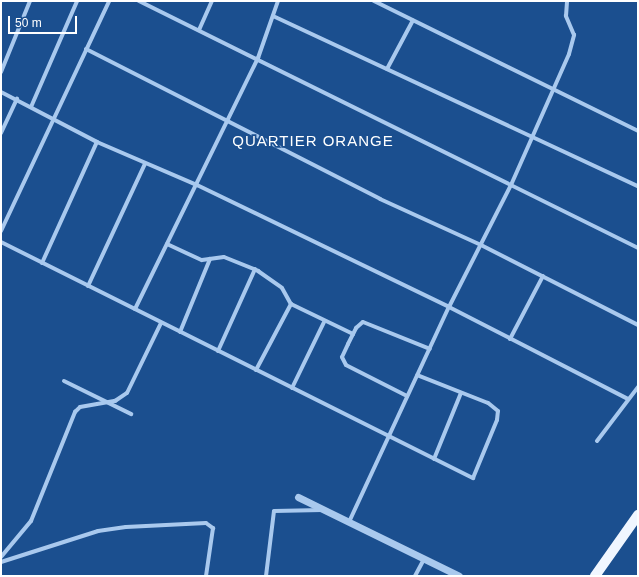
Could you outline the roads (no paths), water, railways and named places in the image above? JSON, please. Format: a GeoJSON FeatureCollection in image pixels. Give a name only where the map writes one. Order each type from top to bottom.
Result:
{"type":"FeatureCollection","features":[{"type":"Feature","properties":{"kind":"main road"},"geometry":{"type":"LineString","coordinates":[[595,576],[638,515]]}},
{"type":"Feature","properties":{"kind":"street"},"geometry":{"type":"LineString","coordinates":[[1,72],[30,1]]}},
{"type":"Feature","properties":{"kind":"street"},"geometry":{"type":"LineString","coordinates":[[31,107],[78,1]]}},
{"type":"Feature","properties":{"kind":"street"},"geometry":{"type":"LineString","coordinates":[[1,231],[52,118],[109,1]]}},
{"type":"Feature","properties":{"kind":"street"},"geometry":{"type":"LineString","coordinates":[[139,1],[258,58],[638,248]]}},
{"type":"Feature","properties":{"kind":"street"},"geometry":{"type":"LineString","coordinates":[[199,30],[212,1]]}},
{"type":"Feature","properties":{"kind":"street"},"geometry":{"type":"LineString","coordinates":[[135,309],[258,58],[278,1]]}},
{"type":"Feature","properties":{"kind":"street"},"geometry":{"type":"LineString","coordinates":[[374,1],[638,131]]}},
{"type":"Feature","properties":{"kind":"street"},"geometry":{"type":"LineString","coordinates":[[348,522],[449,307],[511,185],[554,90],[574,40],[573,30],[566,16],[567,1]]}},
{"type":"Feature","properties":{"kind":"street"},"geometry":{"type":"LineString","coordinates":[[273,16],[638,186]]}},
{"type":"Feature","properties":{"kind":"street"},"geometry":{"type":"LineString","coordinates":[[386,69],[413,20]]}},
{"type":"Feature","properties":{"kind":"street"},"geometry":{"type":"LineString","coordinates":[[86,49],[380,199],[481,245],[638,325]]}},
{"type":"Feature","properties":{"kind":"street"},"geometry":{"type":"LineString","coordinates":[[1,92],[97,142],[145,164],[197,185],[449,307],[628,399]]}},
{"type":"Feature","properties":{"kind":"street"},"geometry":{"type":"LineString","coordinates":[[1,133],[17,99]]}},
{"type":"Feature","properties":{"kind":"street"},"geometry":{"type":"LineString","coordinates":[[42,263],[97,142]]}},
{"type":"Feature","properties":{"kind":"street"},"geometry":{"type":"LineString","coordinates":[[88,286],[145,164]]}},
{"type":"Feature","properties":{"kind":"street"},"geometry":{"type":"LineString","coordinates":[[1,242],[472,478],[497,420],[498,411],[495,407],[418,375]]}},
{"type":"Feature","properties":{"kind":"street"},"geometry":{"type":"LineString","coordinates":[[167,244],[193,257],[210,260],[224,257],[255,269],[282,288],[291,304],[324,322],[353,334]]}},
{"type":"Feature","properties":{"kind":"street"},"geometry":{"type":"LineString","coordinates":[[180,332],[210,260]]}},
{"type":"Feature","properties":{"kind":"street"},"geometry":{"type":"LineString","coordinates":[[218,351],[255,269]]}},
{"type":"Feature","properties":{"kind":"street"},"geometry":{"type":"LineString","coordinates":[[510,339],[543,276]]}},
{"type":"Feature","properties":{"kind":"street"},"geometry":{"type":"LineString","coordinates":[[256,370],[291,304]]}},
{"type":"Feature","properties":{"kind":"street"},"geometry":{"type":"LineString","coordinates":[[292,388],[324,322]]}},
{"type":"Feature","properties":{"kind":"street"},"geometry":{"type":"LineString","coordinates":[[407,396],[344,363],[342,357],[353,334],[363,322],[430,349]]}},
{"type":"Feature","properties":{"kind":"street"},"geometry":{"type":"LineString","coordinates":[[1,557],[30,520],[75,412],[80,407],[107,403],[121,398],[135,382],[161,323]]}},
{"type":"Feature","properties":{"kind":"street"},"geometry":{"type":"LineString","coordinates":[[64,381],[131,414]]}},
{"type":"Feature","properties":{"kind":"street"},"geometry":{"type":"LineString","coordinates":[[597,441],[638,387]]}},
{"type":"Feature","properties":{"kind":"street"},"geometry":{"type":"LineString","coordinates":[[434,459],[461,393]]}},
{"type":"Feature","properties":{"kind":"street"},"geometry":{"type":"LineString","coordinates":[[298,497],[459,576]]}},
{"type":"Feature","properties":{"kind":"street"},"geometry":{"type":"LineString","coordinates":[[266,576],[274,511],[323,510]]}},
{"type":"Feature","properties":{"kind":"street"},"geometry":{"type":"LineString","coordinates":[[1,562],[98,531],[126,527],[206,523],[213,528],[206,576]]}},
{"type":"Feature","properties":{"kind":"street"},"geometry":{"type":"LineString","coordinates":[[415,576],[424,559]]}},
{"type":"Feature","properties":{"kind":"district","name":"QUARTIER ORANGE"},"geometry":{"type":"Point","coordinates":[313,141]}}]}
